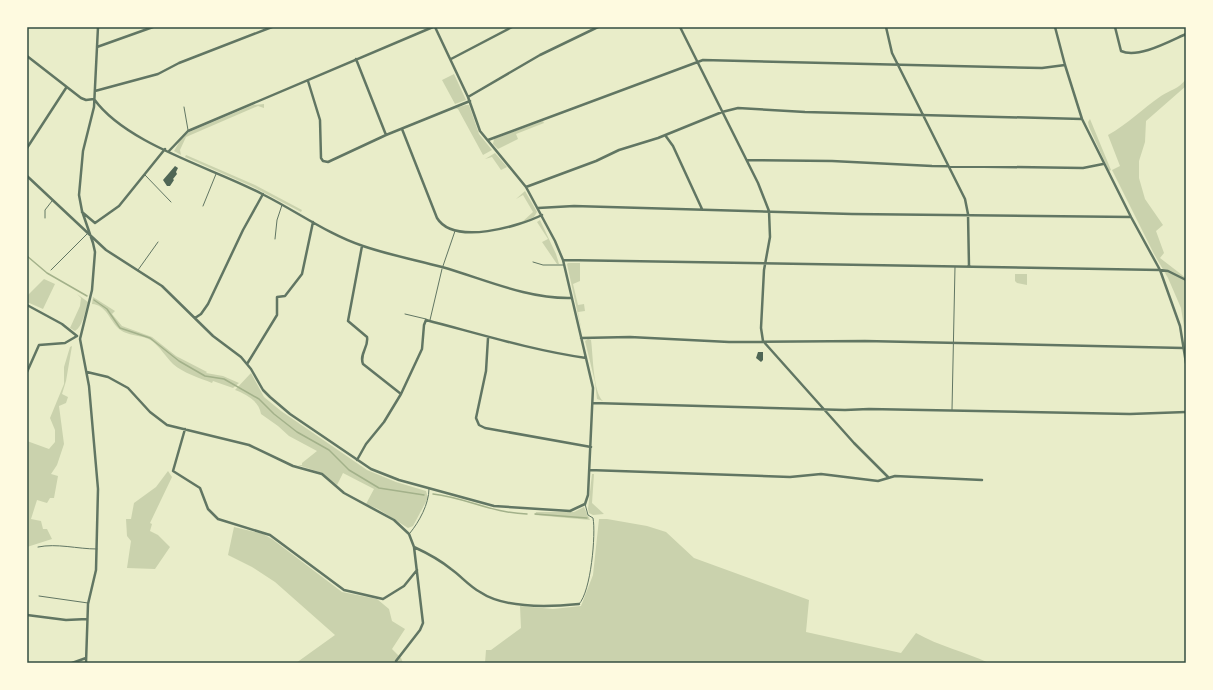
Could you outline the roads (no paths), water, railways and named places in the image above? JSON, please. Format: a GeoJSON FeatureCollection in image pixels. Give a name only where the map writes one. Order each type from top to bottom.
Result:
{"type":"FeatureCollection","features":[{"type":"Feature","properties":{"kind":"street"},"geometry":{"type":"LineString","coordinates":[[86,663],[88,604],[96,570],[98,488],[87,372],[80,339],[92,290],[95,252],[82,211],[79,195],[81,166],[95,91],[98,27]]}},
{"type":"Feature","properties":{"kind":"street"},"geometry":{"type":"LineString","coordinates":[[97,47],[153,27]]}},
{"type":"Feature","properties":{"kind":"street"},"geometry":{"type":"LineString","coordinates":[[95,91],[158,74],[179,63],[272,27]]}},
{"type":"Feature","properties":{"kind":"street"},"geometry":{"type":"LineString","coordinates":[[27,176],[106,250],[162,286],[213,336],[241,357],[263,390],[270,397],[290,414],[357,460],[386,475],[429,489],[494,506],[570,511],[585,504],[591,447],[593,388],[564,265],[542,215],[526,187],[477,125],[470,101],[451,59],[434,27],[188,131],[167,150],[119,206],[98,222],[93,222],[82,211]]}},
{"type":"Feature","properties":{"kind":"street"},"geometry":{"type":"LineString","coordinates":[[451,59],[512,27]]}},
{"type":"Feature","properties":{"kind":"street"},"geometry":{"type":"LineString","coordinates":[[468,97],[540,56],[598,27]]}},
{"type":"Feature","properties":{"kind":"street"},"geometry":{"type":"LineString","coordinates":[[680,27],[747,160],[769,211],[770,237],[764,270],[761,328],[763,341],[854,443],[888,477]]}},
{"type":"Feature","properties":{"kind":"street"},"geometry":{"type":"LineString","coordinates":[[886,27],[892,53],[965,199],[968,214],[969,266]]}},
{"type":"Feature","properties":{"kind":"street"},"geometry":{"type":"LineString","coordinates":[[1055,27],[1082,120],[1131,217],[1160,270],[1180,326],[1186,363]]}},
{"type":"Feature","properties":{"kind":"street"},"geometry":{"type":"LineString","coordinates":[[1115,27],[1121,51],[1126,53],[1150,49],[1186,34]]}},
{"type":"Feature","properties":{"kind":"street"},"geometry":{"type":"LineString","coordinates":[[27,56],[66,88],[86,100],[94,99]]}},
{"type":"Feature","properties":{"kind":"street"},"geometry":{"type":"LineString","coordinates":[[356,59],[386,135]]}},
{"type":"Feature","properties":{"kind":"street"},"geometry":{"type":"LineString","coordinates":[[488,140],[697,62],[711,60],[1042,68],[1065,65]]}},
{"type":"Feature","properties":{"kind":"street"},"geometry":{"type":"LineString","coordinates":[[308,81],[320,120],[320,148],[323,161],[328,162],[386,135],[470,101]]}},
{"type":"Feature","properties":{"kind":"street"},"geometry":{"type":"LineString","coordinates":[[27,148],[66,88]]}},
{"type":"Feature","properties":{"kind":"street"},"geometry":{"type":"LineString","coordinates":[[94,99],[109,116],[124,128],[167,150],[263,194],[313,222],[362,246],[523,292],[555,298],[571,298]]}},
{"type":"Feature","properties":{"kind":"street"},"geometry":{"type":"LineString","coordinates":[[526,187],[596,161],[619,150],[665,135],[722,112],[738,108],[1082,120]]}},
{"type":"Feature","properties":{"kind":"street"},"geometry":{"type":"LineString","coordinates":[[402,129],[438,218],[444,224],[455,229],[475,232],[498,230],[521,225],[542,215]]}},
{"type":"Feature","properties":{"kind":"street"},"geometry":{"type":"LineString","coordinates":[[665,135],[673,146],[702,209]]}},
{"type":"Feature","properties":{"kind":"street"},"geometry":{"type":"LineString","coordinates":[[747,160],[948,166],[1083,168],[1104,164]]}},
{"type":"Feature","properties":{"kind":"street"},"geometry":{"type":"LineString","coordinates":[[195,318],[201,314],[208,304],[243,230],[263,194]]}},
{"type":"Feature","properties":{"kind":"street"},"geometry":{"type":"LineString","coordinates":[[538,208],[574,206],[1131,217]]}},
{"type":"Feature","properties":{"kind":"street"},"geometry":{"type":"LineString","coordinates":[[247,364],[277,315],[277,297],[285,296],[302,274],[313,222]]}},
{"type":"Feature","properties":{"kind":"street"},"geometry":{"type":"LineString","coordinates":[[362,246],[348,321],[367,337],[368,341],[362,355],[363,364],[401,394]]}},
{"type":"Feature","properties":{"kind":"street"},"geometry":{"type":"LineString","coordinates":[[562,260],[1160,270],[1168,271],[1186,280]]}},
{"type":"Feature","properties":{"kind":"street"},"geometry":{"type":"LineString","coordinates":[[27,305],[49,316],[80,339]]}},
{"type":"Feature","properties":{"kind":"street"},"geometry":{"type":"LineString","coordinates":[[357,460],[366,444],[384,422],[401,394],[422,349],[424,325],[428,320],[488,338],[543,351],[586,358]]}},
{"type":"Feature","properties":{"kind":"street"},"geometry":{"type":"LineString","coordinates":[[27,372],[39,345],[65,343],[77,336]]}},
{"type":"Feature","properties":{"kind":"street"},"geometry":{"type":"LineString","coordinates":[[581,338],[630,337],[729,342],[865,341],[1183,348]]}},
{"type":"Feature","properties":{"kind":"street"},"geometry":{"type":"LineString","coordinates":[[488,338],[485,373],[476,418],[477,422],[485,428],[591,447]]}},
{"type":"Feature","properties":{"kind":"street"},"geometry":{"type":"LineString","coordinates":[[87,372],[108,377],[128,388],[160,421],[184,429],[249,445],[289,464],[322,474],[344,493],[394,520],[409,534],[414,547],[423,623],[420,630],[396,661]]}},
{"type":"Feature","properties":{"kind":"street"},"geometry":{"type":"LineString","coordinates":[[593,403],[822,408],[845,410],[869,408],[1130,414],[1186,412]]}},
{"type":"Feature","properties":{"kind":"street"},"geometry":{"type":"LineString","coordinates":[[184,429],[173,471],[200,488],[208,509],[218,519],[270,535],[344,590],[383,599],[404,586],[417,570]]}},
{"type":"Feature","properties":{"kind":"street"},"geometry":{"type":"LineString","coordinates":[[589,470],[790,476],[821,474],[878,481],[888,477],[982,480]]}},
{"type":"Feature","properties":{"kind":"street"},"geometry":{"type":"LineString","coordinates":[[414,547],[434,557],[479,592],[491,598],[506,602],[552,607],[579,604]]}},
{"type":"Feature","properties":{"kind":"street"},"geometry":{"type":"LineString","coordinates":[[27,615],[61,619],[87,619]]}},
{"type":"Feature","properties":{"kind":"street"},"geometry":{"type":"LineString","coordinates":[[72,663],[86,658]]}},
{"type":"Feature","properties":{"kind":"lane"},"geometry":{"type":"LineString","coordinates":[[184,107],[188,131]]}},
{"type":"Feature","properties":{"kind":"lane"},"geometry":{"type":"LineString","coordinates":[[203,206],[216,173]]}},
{"type":"Feature","properties":{"kind":"lane"},"geometry":{"type":"LineString","coordinates":[[145,174],[171,202]]}},
{"type":"Feature","properties":{"kind":"lane"},"geometry":{"type":"LineString","coordinates":[[45,218],[45,210],[52,201]]}},
{"type":"Feature","properties":{"kind":"lane"},"geometry":{"type":"LineString","coordinates":[[275,239],[277,220],[282,205]]}},
{"type":"Feature","properties":{"kind":"lane"},"geometry":{"type":"LineString","coordinates":[[405,314],[428,320],[455,229]]}},
{"type":"Feature","properties":{"kind":"lane"},"geometry":{"type":"LineString","coordinates":[[51,270],[89,234]]}},
{"type":"Feature","properties":{"kind":"lane"},"geometry":{"type":"LineString","coordinates":[[138,270],[158,242]]}},
{"type":"Feature","properties":{"kind":"lane"},"geometry":{"type":"LineString","coordinates":[[533,262],[543,265],[564,265]]}},
{"type":"Feature","properties":{"kind":"lane"},"geometry":{"type":"LineString","coordinates":[[952,410],[955,344],[955,267]]}},
{"type":"Feature","properties":{"kind":"lane"},"geometry":{"type":"LineString","coordinates":[[409,534],[415,526],[428,500],[429,489]]}},
{"type":"Feature","properties":{"kind":"lane"},"geometry":{"type":"LineString","coordinates":[[579,604],[587,589],[592,557],[594,521],[593,518],[588,515],[585,504]]}},
{"type":"Feature","properties":{"kind":"lane"},"geometry":{"type":"LineString","coordinates":[[38,547],[49,545],[82,549],[97,549]]}},
{"type":"Feature","properties":{"kind":"lane"},"geometry":{"type":"LineString","coordinates":[[39,596],[88,604]]}},
{"type":"Feature","properties":{"kind":"waterway"},"geometry":{"type":"LineString","coordinates":[[27,256],[47,273],[87,296]]}},
{"type":"Feature","properties":{"kind":"waterway"},"geometry":{"type":"LineString","coordinates":[[94,300],[107,309],[120,328],[150,338],[179,361],[205,376],[224,379],[259,399],[274,414],[297,432],[329,450],[349,470],[379,488],[424,495]]}},
{"type":"Feature","properties":{"kind":"waterway"},"geometry":{"type":"LineString","coordinates":[[433,494],[502,511],[527,514]]}},
{"type":"Feature","properties":{"kind":"waterway"},"geometry":{"type":"LineString","coordinates":[[535,514],[587,518]]}}]}
